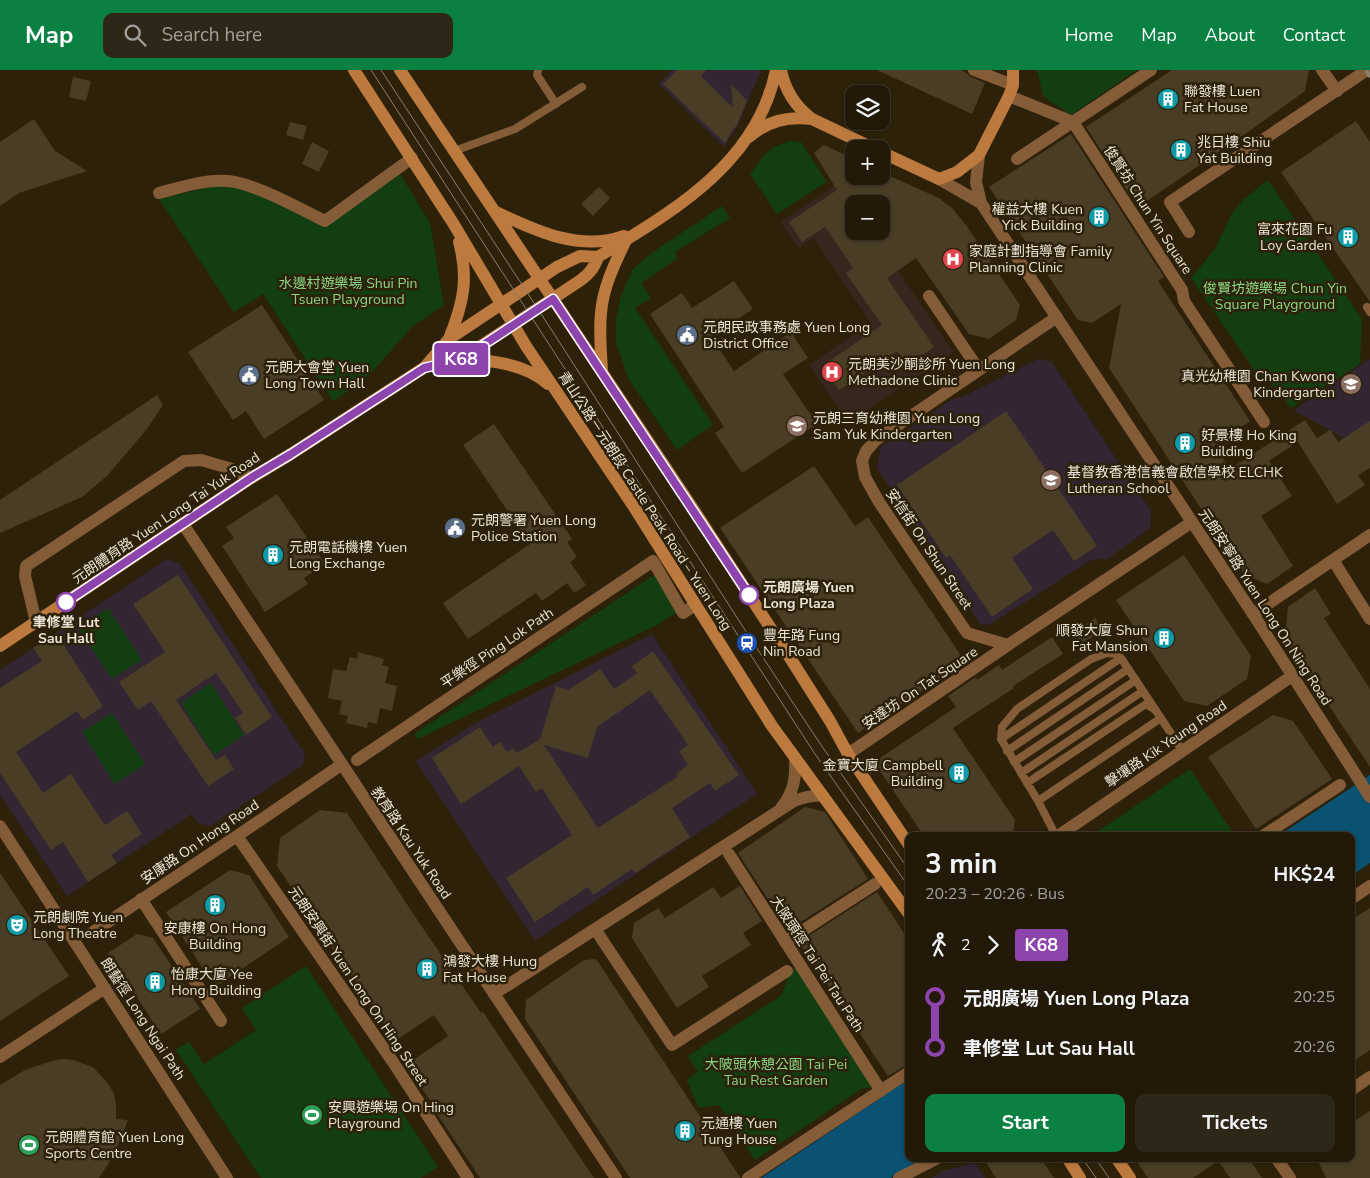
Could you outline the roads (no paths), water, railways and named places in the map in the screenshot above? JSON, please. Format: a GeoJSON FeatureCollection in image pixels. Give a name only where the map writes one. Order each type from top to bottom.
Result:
{"type":"FeatureCollection","features":[{"type":"Feature","properties":{"kind":"main road"},"geometry":{"type":"LineString","coordinates":[[354,70],[453,223],[464,259],[465,286],[460,312],[449,339]]}},
{"type":"Feature","properties":{"kind":"main road"},"geometry":{"type":"LineString","coordinates":[[400,70],[602,371],[792,661],[830,721],[848,754],[905,839]]}},
{"type":"Feature","properties":{"kind":"main road"},"geometry":{"type":"LineString","coordinates":[[598,257],[698,192],[725,166],[747,138],[765,104],[776,70]]}},
{"type":"Feature","properties":{"kind":"main road"},"geometry":{"type":"LineString","coordinates":[[781,70],[792,98],[804,113],[812,119],[856,140]]}},
{"type":"Feature","properties":{"kind":"main road"},"geometry":{"type":"LineString","coordinates":[[939,179],[957,172],[979,156],[1011,91],[1013,70]]}},
{"type":"Feature","properties":{"kind":"main road"},"geometry":{"type":"LineString","coordinates":[[747,138],[758,130],[782,119],[812,119]]}},
{"type":"Feature","properties":{"kind":"main road","name":"元朗安寧路 Yuen Long On Ning Road"},"geometry":{"type":"LineString","coordinates":[[890,156],[939,179]]}},
{"type":"Feature","properties":{"kind":"main road"},"geometry":{"type":"LineString","coordinates":[[493,211],[550,236],[592,243],[614,239],[643,229]]}},
{"type":"Feature","properties":{"kind":"main road","name":"青山公路－元朗段 Castle Peak Road – Yuen Long"},"geometry":{"type":"LineString","coordinates":[[453,223],[513,324],[634,507],[767,718],[905,909]]}},
{"type":"Feature","properties":{"kind":"main road"},"geometry":{"type":"LineString","coordinates":[[602,371],[600,315],[602,303],[614,267],[626,240]]}},
{"type":"Feature","properties":{"kind":"main road","name":"元朗體育路 Yuen Long Tai Yuk Road"},"geometry":{"type":"LineString","coordinates":[[0,646],[251,478],[424,368],[449,339],[566,262],[580,256],[598,257],[590,273],[462,359],[424,368]]}},
{"type":"Feature","properties":{"kind":"main road"},"geometry":{"type":"LineString","coordinates":[[462,359],[488,360],[523,369],[538,375],[560,394]]}},
{"type":"Feature","properties":{"kind":"main road"},"geometry":{"type":"LineString","coordinates":[[1070,1162],[1080,1178]]}},
{"type":"Feature","properties":{"kind":"main road"},"geometry":{"type":"LineString","coordinates":[[1119,1162],[1130,1178]]}},
{"type":"Feature","properties":{"kind":"street"},"geometry":{"type":"LineString","coordinates":[[974,70],[1073,122]]}},
{"type":"Feature","properties":{"kind":"street"},"geometry":{"type":"LineString","coordinates":[[1017,159],[1151,70]]}},
{"type":"Feature","properties":{"kind":"street"},"geometry":{"type":"LineString","coordinates":[[1322,70],[1337,91]]}},
{"type":"Feature","properties":{"kind":"street","name":"俊賢坊 Chun Yin Square"},"geometry":{"type":"LineString","coordinates":[[1189,232],[1170,202],[1367,70]]}},
{"type":"Feature","properties":{"kind":"street","name":"俊賢坊 Chun Yin Square"},"geometry":{"type":"LineString","coordinates":[[1073,122],[1182,290],[1184,302],[1264,422]]}},
{"type":"Feature","properties":{"kind":"street"},"geometry":{"type":"LineString","coordinates":[[979,156],[976,182],[980,203]]}},
{"type":"Feature","properties":{"kind":"street"},"geometry":{"type":"LineString","coordinates":[[159,193],[207,181],[230,181],[250,186],[325,221],[412,158]]}},
{"type":"Feature","properties":{"kind":"street","name":"元朗安寧路 Yuen Long On Ning Road"},"geometry":{"type":"LineString","coordinates":[[939,179],[980,203],[1253,614],[1370,797]]}},
{"type":"Feature","properties":{"kind":"street"},"geometry":{"type":"LineString","coordinates":[[929,296],[979,370]]}},
{"type":"Feature","properties":{"kind":"street","name":"安信街 On Shun Street"},"geometry":{"type":"LineString","coordinates":[[1008,646],[967,633],[879,502],[865,477],[862,461],[866,451],[876,440],[1057,317]]}},
{"type":"Feature","properties":{"kind":"street"},"geometry":{"type":"LineString","coordinates":[[36,622],[25,576],[26,566],[184,461],[201,460],[232,469],[251,478]]}},
{"type":"Feature","properties":{"kind":"street"},"geometry":{"type":"LineString","coordinates":[[1008,646],[1192,522]]}},
{"type":"Feature","properties":{"kind":"street","name":"教育路 Kau Yuk Road"},"geometry":{"type":"LineString","coordinates":[[183,524],[616,1178]]}},
{"type":"Feature","properties":{"kind":"street"},"geometry":{"type":"LineString","coordinates":[[1253,614],[1370,535]]}},
{"type":"Feature","properties":{"kind":"street"},"geometry":{"type":"LineString","coordinates":[[1332,560],[1370,618]]}},
{"type":"Feature","properties":{"kind":"street","name":"青山公路－元朗段 Castle Peak Road – Yuen Long"},"geometry":{"type":"LineString","coordinates":[[653,561],[683,613],[694,605]]}},
{"type":"Feature","properties":{"kind":"street","name":"平樂徑 Ping Lok Path"},"geometry":{"type":"LineString","coordinates":[[357,760],[653,561]]}},
{"type":"Feature","properties":{"kind":"street","name":"安達坊 On Tat Square"},"geometry":{"type":"LineString","coordinates":[[848,754],[1008,646]]}},
{"type":"Feature","properties":{"kind":"street","name":"擊壤路 Kik Yeung Road"},"geometry":{"type":"LineString","coordinates":[[1063,832],[1292,676]]}},
{"type":"Feature","properties":{"kind":"street"},"geometry":{"type":"LineString","coordinates":[[778,812],[788,800],[794,788],[796,775],[795,758]]}},
{"type":"Feature","properties":{"kind":"street","name":"安康路 On Hong Road"},"geometry":{"type":"LineString","coordinates":[[75,942],[93,932],[341,765]]}},
{"type":"Feature","properties":{"kind":"street"},"geometry":{"type":"LineString","coordinates":[[1269,832],[1340,785]]}},
{"type":"Feature","properties":{"kind":"street"},"geometry":{"type":"LineString","coordinates":[[494,994],[778,812],[803,797],[823,796]]}},
{"type":"Feature","properties":{"kind":"street","name":"朗藝徑 Long Ngai Path"},"geometry":{"type":"LineString","coordinates":[[0,826],[227,1178]]}},
{"type":"Feature","properties":{"kind":"street","name":"元朗安興街 Yuen Long On Hing Street"},"geometry":{"type":"LineString","coordinates":[[237,836],[393,1062],[468,1178]]}},
{"type":"Feature","properties":{"kind":"street","name":"大陂頭徑 Tai Pei Tau Path"},"geometry":{"type":"LineString","coordinates":[[729,854],[881,1091]]}},
{"type":"Feature","properties":{"kind":"street"},"geometry":{"type":"LineString","coordinates":[[785,942],[875,884]]}},
{"type":"Feature","properties":{"kind":"street"},"geometry":{"type":"LineString","coordinates":[[1355,896],[1370,886]]}},
{"type":"Feature","properties":{"kind":"street"},"geometry":{"type":"LineString","coordinates":[[141,900],[221,1021]]}},
{"type":"Feature","properties":{"kind":"street"},"geometry":{"type":"LineString","coordinates":[[595,929],[672,1045],[787,971]]}},
{"type":"Feature","properties":{"kind":"street"},"geometry":{"type":"LineString","coordinates":[[0,1057],[105,988]]}},
{"type":"Feature","properties":{"kind":"street"},"geometry":{"type":"LineString","coordinates":[[748,1178],[905,1075]]}},
{"type":"Feature","properties":{"kind":"street"},"geometry":{"type":"LineString","coordinates":[[1355,1087],[1370,1078]]}},
{"type":"Feature","properties":{"kind":"street"},"geometry":{"type":"LineString","coordinates":[[900,1178],[930,1162]]}},
{"type":"Feature","properties":{"kind":"street"},"geometry":{"type":"LineString","coordinates":[[1279,1162],[1290,1178]]}},
{"type":"Feature","properties":{"kind":"lane"},"geometry":{"type":"LineString","coordinates":[[538,70],[537,75],[556,104]]}},
{"type":"Feature","properties":{"kind":"lane"},"geometry":{"type":"LineString","coordinates":[[454,151],[515,129],[582,87]]}},
{"type":"Feature","properties":{"kind":"lane"},"geometry":{"type":"LineString","coordinates":[[1055,832],[1000,739],[1002,727],[1016,709],[1091,659],[1107,653],[1115,654],[1121,658],[1182,750]]}},
{"type":"Feature","properties":{"kind":"lane"},"geometry":{"type":"LineString","coordinates":[[1000,739],[1121,658]]}},
{"type":"Feature","properties":{"kind":"lane"},"geometry":{"type":"LineString","coordinates":[[1007,751],[1128,669]]}},
{"type":"Feature","properties":{"kind":"lane"},"geometry":{"type":"LineString","coordinates":[[1014,762],[1136,680]]}},
{"type":"Feature","properties":{"kind":"lane"},"geometry":{"type":"LineString","coordinates":[[1021,773],[1143,691]]}},
{"type":"Feature","properties":{"kind":"lane"},"geometry":{"type":"LineString","coordinates":[[1027,784],[1146,704],[1156,710]]}},
{"type":"Feature","properties":{"kind":"lane"},"geometry":{"type":"LineString","coordinates":[[1038,801],[1161,718]]}},
{"type":"Feature","properties":{"kind":"water"},"geometry":{"type":"Polygon","coordinates":[[[1370,775],[1370,863],[1355,873],[1355,832],[1284,832],[1370,775]]]}},
{"type":"Feature","properties":{"kind":"water"},"geometry":{"type":"Polygon","coordinates":[[[905,1082],[905,1162],[916,1162],[891,1178],[761,1178],[905,1082]]]}},
{"type":"Feature","properties":{"kind":"tram line"},"geometry":{"type":"LineString","coordinates":[[371,70],[815,754],[905,881]]}},
{"type":"Feature","properties":{"kind":"tram line"},"geometry":{"type":"LineString","coordinates":[[381,70],[756,647],[821,745],[905,864]]}},
{"type":"Feature","properties":{"kind":"tram line"},"geometry":{"type":"LineString","coordinates":[[1085,1162],[1096,1178]]}},
{"type":"Feature","properties":{"kind":"tram line"},"geometry":{"type":"LineString","coordinates":[[1098,1162],[1109,1178]]}},
{"type":"Feature","properties":{"kind":"railway"},"geometry":{"type":"LineString","coordinates":[[1366,70],[1370,77]]}},
{"type":"Feature","properties":{"kind":"place","name":"聯發樓 Luen Fat House"},"geometry":{"type":"Point","coordinates":[1168,99]}},
{"type":"Feature","properties":{"kind":"place","name":"兆日樓 Shiu Yat Building"},"geometry":{"type":"Point","coordinates":[1181,150]}},
{"type":"Feature","properties":{"kind":"place","name":"權益大樓 Kuen Yick Building"},"geometry":{"type":"Point","coordinates":[1099,217]}},
{"type":"Feature","properties":{"kind":"place","name":"富來花園 Fu Loy Garden"},"geometry":{"type":"Point","coordinates":[1348,237]}},
{"type":"Feature","properties":{"kind":"place","name":"家庭計劃指導會 Family Planning Clinic"},"geometry":{"type":"Point","coordinates":[953,259]}},
{"type":"Feature","properties":{"kind":"place","name":"元朗民政事務處 Yuen Long District Office"},"geometry":{"type":"Point","coordinates":[687,335]}},
{"type":"Feature","properties":{"kind":"place","name":"元朗美沙酮診所 Yuen Long Methadone Clinic"},"geometry":{"type":"Point","coordinates":[832,372]}},
{"type":"Feature","properties":{"kind":"place","name":"元朗大會堂 Yuen Long Town Hall"},"geometry":{"type":"Point","coordinates":[249,375]}},
{"type":"Feature","properties":{"kind":"place","name":"真光幼稚園 Chan Kwong Kindergarten"},"geometry":{"type":"Point","coordinates":[1351,384]}},
{"type":"Feature","properties":{"kind":"place","name":"元朗三育幼稚園 Yuen Long Sam Yuk Kindergarten"},"geometry":{"type":"Point","coordinates":[797,426]}},
{"type":"Feature","properties":{"kind":"place","name":"好景樓 Ho King Building"},"geometry":{"type":"Point","coordinates":[1185,443]}},
{"type":"Feature","properties":{"kind":"place","name":"基督教香港信義會啟信學校 ELCHK Lutheran School"},"geometry":{"type":"Point","coordinates":[1051,480]}},
{"type":"Feature","properties":{"kind":"place","name":"元朗警署 Yuen Long Police Station"},"geometry":{"type":"Point","coordinates":[455,528]}},
{"type":"Feature","properties":{"kind":"place","name":"元朗電話機樓 Yuen Long Exchange"},"geometry":{"type":"Point","coordinates":[273,555]}},
{"type":"Feature","properties":{"kind":"place","name":"元朗廣場 Yuen Long Plaza"},"geometry":{"type":"Point","coordinates":[749,595]}},
{"type":"Feature","properties":{"kind":"place","name":"聿修堂 Lut Sau Hall"},"geometry":{"type":"Point","coordinates":[66,602]}},
{"type":"Feature","properties":{"kind":"place","name":"順發大廈 Shun Fat Mansion"},"geometry":{"type":"Point","coordinates":[1164,638]}},
{"type":"Feature","properties":{"kind":"place","name":"豐年路 Fung Nin Road"},"geometry":{"type":"Point","coordinates":[747,643]}},
{"type":"Feature","properties":{"kind":"place","name":"金寶大廈 Campbell Building"},"geometry":{"type":"Point","coordinates":[959,773]}},
{"type":"Feature","properties":{"kind":"place","name":"安康樓 On Hong Building"},"geometry":{"type":"Point","coordinates":[215,905]}},
{"type":"Feature","properties":{"kind":"place","name":"元朗劇院 Yuen Long Theatre"},"geometry":{"type":"Point","coordinates":[17,925]}},
{"type":"Feature","properties":{"kind":"place","name":"鴻發大樓 Hung Fat House"},"geometry":{"type":"Point","coordinates":[427,969]}},
{"type":"Feature","properties":{"kind":"place","name":"怡康大廈 Yee Hong Building"},"geometry":{"type":"Point","coordinates":[155,982]}},
{"type":"Feature","properties":{"kind":"place","name":"安興遊樂場 On Hing Playground"},"geometry":{"type":"Point","coordinates":[312,1115]}},
{"type":"Feature","properties":{"kind":"place","name":"元通樓 Yuen Tung House"},"geometry":{"type":"Point","coordinates":[685,1131]}},
{"type":"Feature","properties":{"kind":"place","name":"元朗體育館 Yuen Long Sports Centre"},"geometry":{"type":"Point","coordinates":[29,1145]}},
{"type":"Feature","properties":{"kind":"park label","name":"水邊村遊樂場 Shui Pin Tsuen Playground"},"geometry":{"type":"Point","coordinates":[348,292]}},
{"type":"Feature","properties":{"kind":"park label","name":"俊賢坊遊樂場 Chun Yin Square Playground"},"geometry":{"type":"Point","coordinates":[1275,296]}},
{"type":"Feature","properties":{"kind":"park label","name":"大陂頭休憩公園 Tai Pei Tau Rest Garden"},"geometry":{"type":"Point","coordinates":[776,1072]}}]}
